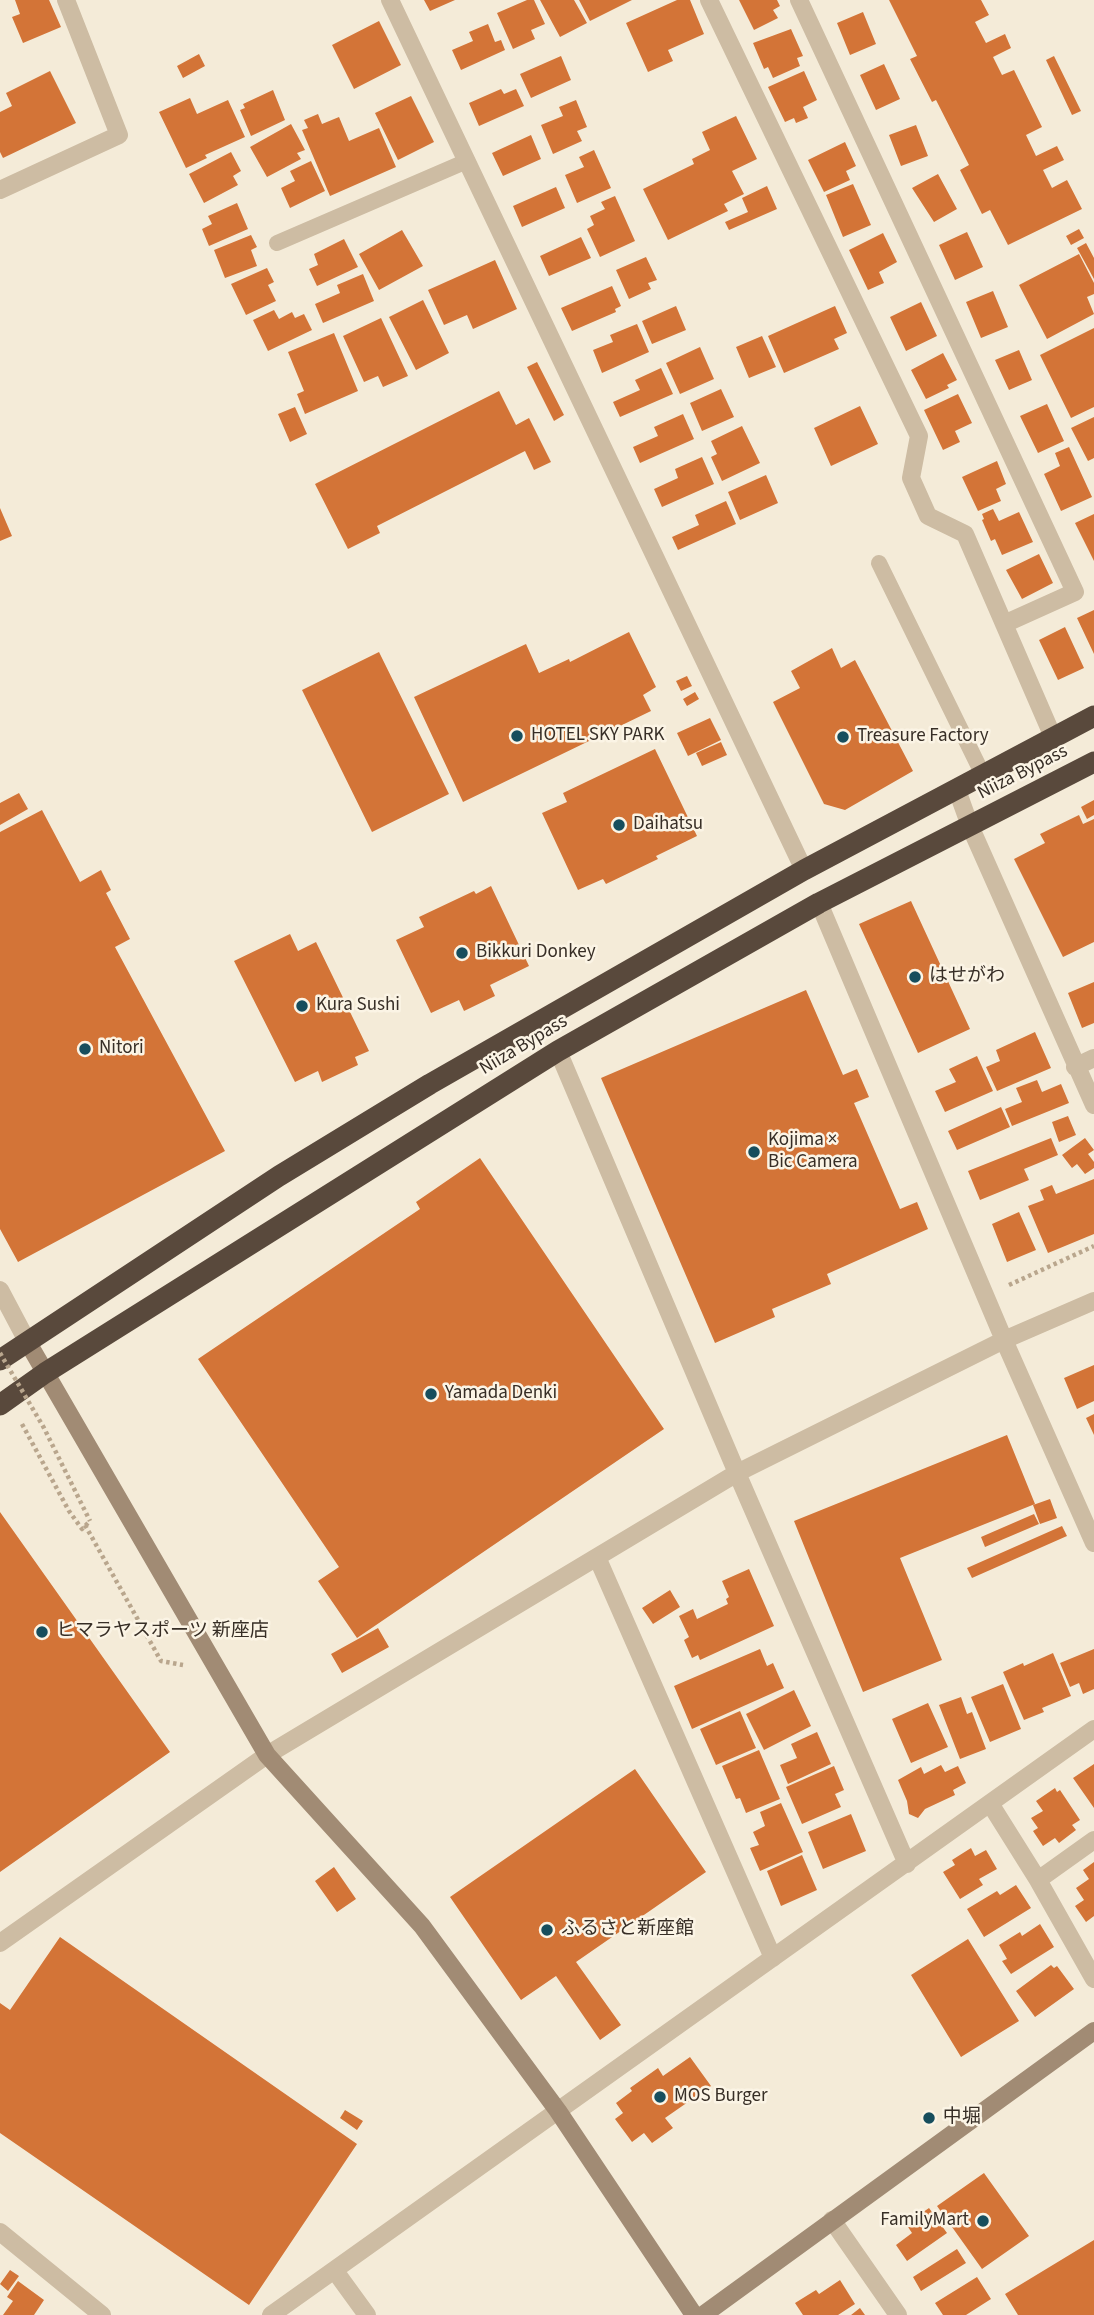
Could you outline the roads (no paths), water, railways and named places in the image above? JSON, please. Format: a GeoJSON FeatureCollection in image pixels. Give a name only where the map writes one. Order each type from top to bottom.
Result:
{"type":"FeatureCollection","features":[{"type":"Feature","properties":{"kind":"highway","name":"Niiza Bypass"},"geometry":{"type":"LineString","coordinates":[[0,1360],[290,1169],[430,1084],[804,870],[1094,716]]}},
{"type":"Feature","properties":{"kind":"highway","name":"Niiza Bypass"},"geometry":{"type":"LineString","coordinates":[[0,1405],[45,1373],[558,1051],[819,902],[1094,762]]}},
{"type":"Feature","properties":{"kind":"street"},"geometry":{"type":"LineString","coordinates":[[0,190],[119,135],[66,0]]}},
{"type":"Feature","properties":{"kind":"street"},"geometry":{"type":"LineString","coordinates":[[390,0],[804,870]]}},
{"type":"Feature","properties":{"kind":"street"},"geometry":{"type":"LineString","coordinates":[[709,0],[919,436],[911,478],[928,516],[965,534],[1053,737]]}},
{"type":"Feature","properties":{"kind":"street"},"geometry":{"type":"LineString","coordinates":[[799,0],[1075,592],[1004,624]]}},
{"type":"Feature","properties":{"kind":"street"},"geometry":{"type":"LineString","coordinates":[[957,790],[970,826],[1094,1105]]}},
{"type":"Feature","properties":{"kind":"street"},"geometry":{"type":"LineString","coordinates":[[819,902],[1004,1340],[1094,1543]]}},
{"type":"Feature","properties":{"kind":"street"},"geometry":{"type":"LineString","coordinates":[[558,1051],[906,1864]]}},
{"type":"Feature","properties":{"kind":"street"},"geometry":{"type":"LineString","coordinates":[[1075,1067],[1094,1058]]}},
{"type":"Feature","properties":{"kind":"street"},"geometry":{"type":"LineString","coordinates":[[0,1290],[45,1373],[267,1755],[422,1926],[558,2111],[694,2315]]}},
{"type":"Feature","properties":{"kind":"street"},"geometry":{"type":"LineString","coordinates":[[0,1942],[267,1755],[737,1474],[1004,1340],[1094,1301]]}},
{"type":"Feature","properties":{"kind":"street"},"geometry":{"type":"LineString","coordinates":[[597,1557],[773,1958]]}},
{"type":"Feature","properties":{"kind":"street"},"geometry":{"type":"LineString","coordinates":[[271,2315],[991,1805],[1094,1729]]}},
{"type":"Feature","properties":{"kind":"street"},"geometry":{"type":"LineString","coordinates":[[991,1805],[1038,1880],[1094,1979]]}},
{"type":"Feature","properties":{"kind":"street"},"geometry":{"type":"LineString","coordinates":[[1038,1880],[1094,1840]]}},
{"type":"Feature","properties":{"kind":"street"},"geometry":{"type":"LineString","coordinates":[[703,2315],[1094,2031]]}},
{"type":"Feature","properties":{"kind":"street"},"geometry":{"type":"LineString","coordinates":[[832,2220],[898,2315]]}},
{"type":"Feature","properties":{"kind":"street"},"geometry":{"type":"LineString","coordinates":[[0,2232],[102,2315]]}},
{"type":"Feature","properties":{"kind":"street"},"geometry":{"type":"LineString","coordinates":[[335,2271],[367,2315]]}},
{"type":"Feature","properties":{"kind":"lane"},"geometry":{"type":"LineString","coordinates":[[277,243],[467,161]]}},
{"type":"Feature","properties":{"kind":"lane"},"geometry":{"type":"LineString","coordinates":[[879,563],[984,775]]}},
{"type":"Feature","properties":{"kind":"place","name":"HOTEL SKY PARK"},"geometry":{"type":"Point","coordinates":[517,736]}},
{"type":"Feature","properties":{"kind":"place","name":"Treasure Factory"},"geometry":{"type":"Point","coordinates":[843,737]}},
{"type":"Feature","properties":{"kind":"place","name":"Daihatsu"},"geometry":{"type":"Point","coordinates":[619,825]}},
{"type":"Feature","properties":{"kind":"place","name":"Bikkuri Donkey"},"geometry":{"type":"Point","coordinates":[462,953]}},
{"type":"Feature","properties":{"kind":"place","name":"はせがわ"},"geometry":{"type":"Point","coordinates":[915,977]}},
{"type":"Feature","properties":{"kind":"place","name":"Kura Sushi"},"geometry":{"type":"Point","coordinates":[302,1006]}},
{"type":"Feature","properties":{"kind":"place","name":"Nitori"},"geometry":{"type":"Point","coordinates":[85,1049]}},
{"type":"Feature","properties":{"kind":"place","name":"Kojima × Bic Camera"},"geometry":{"type":"Point","coordinates":[754,1152]}},
{"type":"Feature","properties":{"kind":"place","name":"Yamada Denki"},"geometry":{"type":"Point","coordinates":[431,1394]}},
{"type":"Feature","properties":{"kind":"place","name":"ヒマラヤスポーツ 新座店"},"geometry":{"type":"Point","coordinates":[42,1632]}},
{"type":"Feature","properties":{"kind":"place","name":"ふるさと新座館"},"geometry":{"type":"Point","coordinates":[547,1930]}},
{"type":"Feature","properties":{"kind":"place","name":"MOS Burger"},"geometry":{"type":"Point","coordinates":[660,2097]}},
{"type":"Feature","properties":{"kind":"place","name":"中堀"},"geometry":{"type":"Point","coordinates":[929,2118]}},
{"type":"Feature","properties":{"kind":"place","name":"FamilyMart"},"geometry":{"type":"Point","coordinates":[983,2221]}}]}
